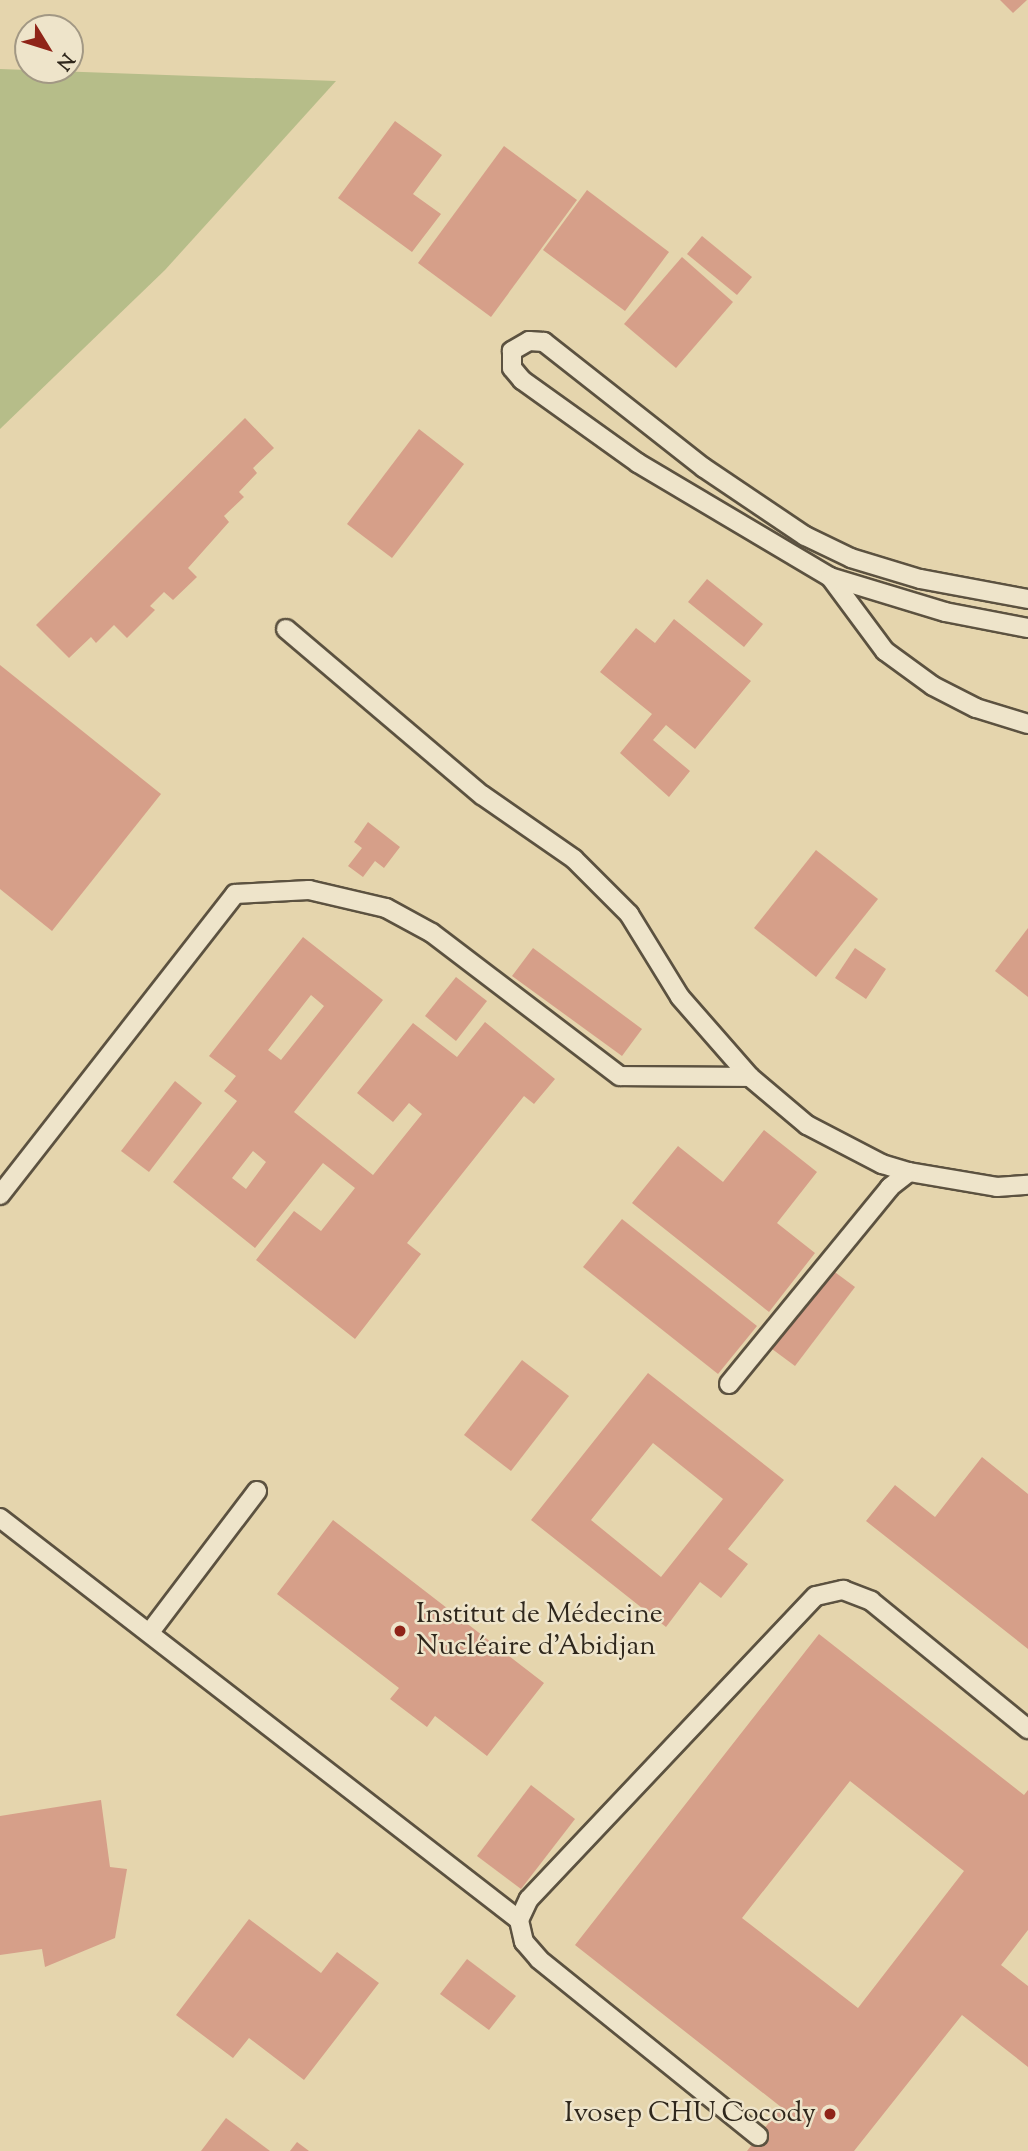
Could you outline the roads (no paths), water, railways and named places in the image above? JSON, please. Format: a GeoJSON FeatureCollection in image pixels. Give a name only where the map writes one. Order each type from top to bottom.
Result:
{"type":"FeatureCollection","features":[{"type":"Feature","properties":{"kind":"lane"},"geometry":{"type":"LineString","coordinates":[[1028,599],[920,579],[851,558],[804,536],[704,468],[544,342],[529,341],[512,351],[512,368],[522,380],[638,463],[830,577],[945,612],[1028,628]]}},
{"type":"Feature","properties":{"kind":"lane"},"geometry":{"type":"LineString","coordinates":[[830,577],[885,651],[933,686],[976,708],[1028,723]]}},
{"type":"Feature","properties":{"kind":"lane"},"geometry":{"type":"LineString","coordinates":[[286,629],[482,795],[574,859],[629,914],[680,997],[750,1077],[807,1125],[882,1164],[909,1172],[997,1187],[1028,1185]]}},
{"type":"Feature","properties":{"kind":"lane"},"geometry":{"type":"LineString","coordinates":[[0,1195],[235,894],[309,890],[386,908],[432,933],[620,1076],[750,1077]]}},
{"type":"Feature","properties":{"kind":"lane"},"geometry":{"type":"LineString","coordinates":[[729,1384],[890,1187],[909,1172]]}},
{"type":"Feature","properties":{"kind":"lane"},"geometry":{"type":"LineString","coordinates":[[150,1632],[257,1492]]}},
{"type":"Feature","properties":{"kind":"lane"},"geometry":{"type":"LineString","coordinates":[[0,1518],[519,1920],[524,1942],[539,1959],[758,2136]]}},
{"type":"Feature","properties":{"kind":"lane"},"geometry":{"type":"LineString","coordinates":[[519,1920],[551,1871],[816,1596],[843,1590],[871,1601],[1028,1729]]}},
{"type":"Feature","properties":{"kind":"place","name":"Institut de Médecine Nucléaire d'Abidjan"},"geometry":{"type":"Point","coordinates":[400,1631]}},
{"type":"Feature","properties":{"kind":"place","name":"Ivosep CHU Cocody"},"geometry":{"type":"Point","coordinates":[830,2114]}}]}
